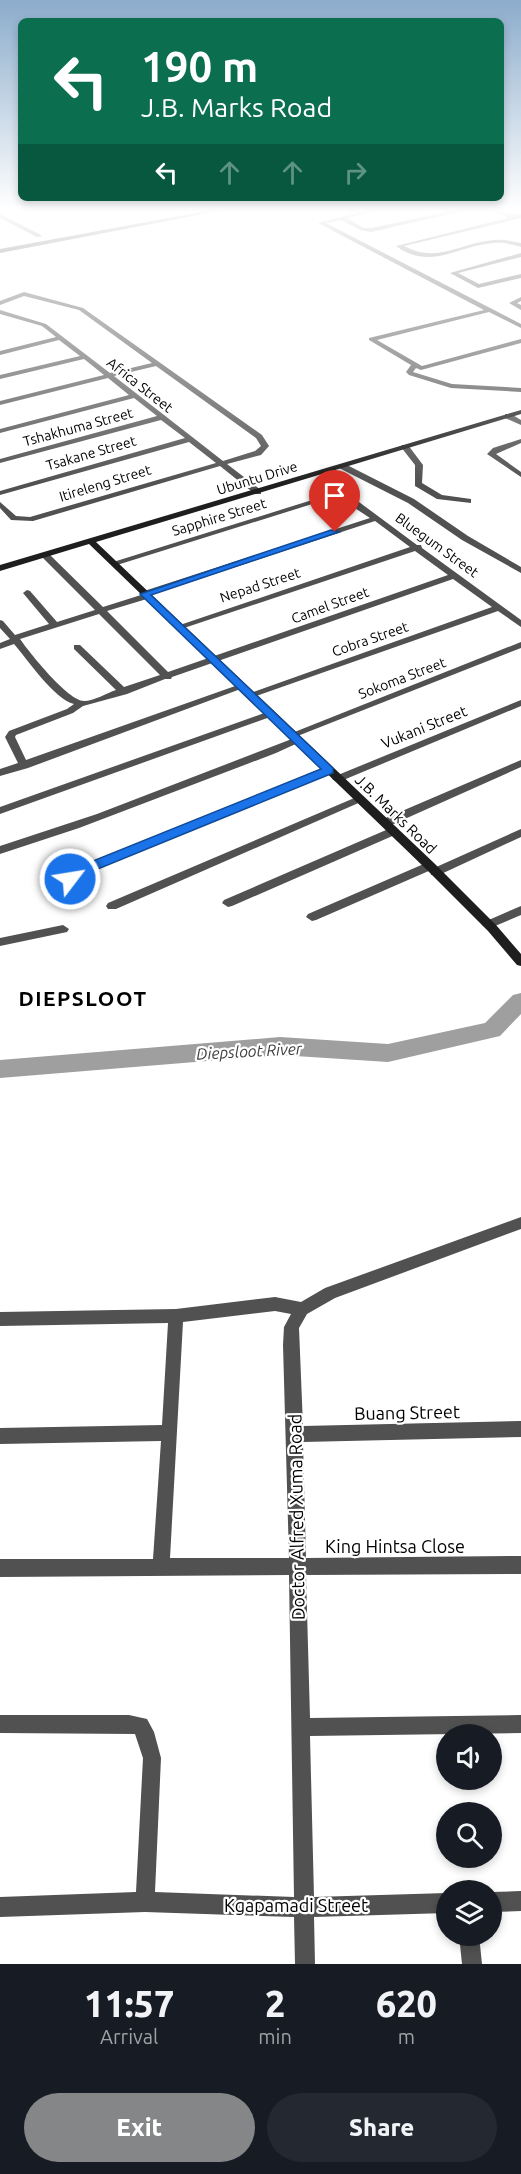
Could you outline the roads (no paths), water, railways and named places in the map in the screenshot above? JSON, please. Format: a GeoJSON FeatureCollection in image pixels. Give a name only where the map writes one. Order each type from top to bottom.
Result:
{"type":"FeatureCollection","features":[{"type":"Feature","properties":{"kind":"street"},"geometry":{"type":"LineString","coordinates":[[55,302],[77,307],[156,364]]}},
{"type":"Feature","properties":{"kind":"street"},"geometry":{"type":"LineString","coordinates":[[474,302],[521,326]]}},
{"type":"Feature","properties":{"kind":"street"},"geometry":{"type":"LineString","coordinates":[[490,310],[371,339],[414,365],[426,367],[521,341]]}},
{"type":"Feature","properties":{"kind":"street","name":"Africa Street"},"geometry":{"type":"LineString","coordinates":[[0,312],[38,322],[258,492]]}},
{"type":"Feature","properties":{"kind":"street"},"geometry":{"type":"LineString","coordinates":[[0,353],[60,338]]}},
{"type":"Feature","properties":{"kind":"street"},"geometry":{"type":"LineString","coordinates":[[0,377],[84,357]]}},
{"type":"Feature","properties":{"kind":"street"},"geometry":{"type":"LineString","coordinates":[[0,403],[156,364]]}},
{"type":"Feature","properties":{"kind":"street","name":"Itireleng Street"},"geometry":{"type":"LineString","coordinates":[[0,504],[14,518],[30,519],[258,453],[265,448],[264,442],[156,364]]}},
{"type":"Feature","properties":{"kind":"street"},"geometry":{"type":"LineString","coordinates":[[414,365],[409,372],[411,374],[449,386],[521,390]]}},
{"type":"Feature","properties":{"kind":"street"},"geometry":{"type":"LineString","coordinates":[[0,431],[135,396]]}},
{"type":"Feature","properties":{"kind":"street","name":"Ubuntu Drive"},"geometry":{"type":"LineString","coordinates":[[0,568],[521,412]]}},
{"type":"Feature","properties":{"kind":"street"},"geometry":{"type":"LineString","coordinates":[[508,416],[521,423]]}},
{"type":"Feature","properties":{"kind":"street","name":"Tshakhuma Street"},"geometry":{"type":"LineString","coordinates":[[0,461],[162,417]]}},
{"type":"Feature","properties":{"kind":"street","name":"Tsakane Street"},"geometry":{"type":"LineString","coordinates":[[0,493],[190,439]]}},
{"type":"Feature","properties":{"kind":"street"},"geometry":{"type":"LineString","coordinates":[[521,441],[491,454],[521,475]]}},
{"type":"Feature","properties":{"kind":"street"},"geometry":{"type":"LineString","coordinates":[[405,447],[418,465],[418,484],[440,496],[468,501]]}},
{"type":"Feature","properties":{"kind":"street","name":"Bluegum Street"},"geometry":{"type":"LineString","coordinates":[[342,466],[411,501],[455,532],[521,570]]}},
{"type":"Feature","properties":{"kind":"street","name":"Bluegum Street"},"geometry":{"type":"LineString","coordinates":[[332,497],[351,501],[377,518],[521,624]]}},
{"type":"Feature","properties":{"kind":"street","name":"Sapphire Street"},"geometry":{"type":"LineString","coordinates":[[114,563],[332,497]]}},
{"type":"Feature","properties":{"kind":"street"},"geometry":{"type":"LineString","coordinates":[[0,646],[55,625],[377,518]]}},
{"type":"Feature","properties":{"kind":"street","name":"J.B. Marks Road"},"geometry":{"type":"LineString","coordinates":[[92,542],[432,869],[521,962]]}},
{"type":"Feature","properties":{"kind":"street","name":"Nepad Street"},"geometry":{"type":"LineString","coordinates":[[178,627],[418,547]]}},
{"type":"Feature","properties":{"kind":"street"},"geometry":{"type":"LineString","coordinates":[[45,555],[168,677]]}},
{"type":"Feature","properties":{"kind":"street","name":"Camel Street"},"geometry":{"type":"LineString","coordinates":[[24,766],[10,737],[12,733],[70,711],[80,704],[95,702],[168,677],[455,575]]}},
{"type":"Feature","properties":{"kind":"street"},"geometry":{"type":"LineString","coordinates":[[27,593],[55,625]]}},
{"type":"Feature","properties":{"kind":"street","name":"Cobra Street"},"geometry":{"type":"LineString","coordinates":[[250,695],[500,608]]}},
{"type":"Feature","properties":{"kind":"street"},"geometry":{"type":"LineString","coordinates":[[0,623],[60,691],[70,700],[80,704]]}},
{"type":"Feature","properties":{"kind":"street","name":"Sokoma Street"},"geometry":{"type":"LineString","coordinates":[[0,850],[45,838],[228,766],[265,755],[295,738],[521,645]]}},
{"type":"Feature","properties":{"kind":"street"},"geometry":{"type":"LineString","coordinates":[[77,647],[124,692]]}},
{"type":"Feature","properties":{"kind":"street"},"geometry":{"type":"LineString","coordinates":[[0,773],[242,687]]}},
{"type":"Feature","properties":{"kind":"street","name":"Vukani Street"},"geometry":{"type":"LineString","coordinates":[[338,779],[521,703]]}},
{"type":"Feature","properties":{"kind":"street"},"geometry":{"type":"LineString","coordinates":[[0,811],[270,714]]}},
{"type":"Feature","properties":{"kind":"street"},"geometry":{"type":"LineString","coordinates":[[228,903],[521,763]]}},
{"type":"Feature","properties":{"kind":"street"},"geometry":{"type":"LineString","coordinates":[[86,896],[70,879],[73,874],[329,770]]}},
{"type":"Feature","properties":{"kind":"street"},"geometry":{"type":"LineString","coordinates":[[112,906],[359,799]]}},
{"type":"Feature","properties":{"kind":"street"},"geometry":{"type":"LineString","coordinates":[[312,917],[521,832]]}},
{"type":"Feature","properties":{"kind":"street"},"geometry":{"type":"LineString","coordinates":[[488,925],[521,910]]}},
{"type":"Feature","properties":{"kind":"street"},"geometry":{"type":"LineString","coordinates":[[0,942],[63,929]]}},
{"type":"Feature","properties":{"kind":"street"},"geometry":{"type":"LineString","coordinates":[[0,1319],[176,1316],[262,1304],[302,1309],[330,1293],[521,1223]]}},
{"type":"Feature","properties":{"kind":"street","name":"Doctor Alfred Xuma Road"},"geometry":{"type":"LineString","coordinates":[[302,1309],[292,1327],[291,1346],[295,1434],[305,1964]]}},
{"type":"Feature","properties":{"kind":"street"},"geometry":{"type":"LineString","coordinates":[[161,1568],[176,1316]]}},
{"type":"Feature","properties":{"kind":"street","name":"Buang Street"},"geometry":{"type":"LineString","coordinates":[[295,1434],[521,1429]]}},
{"type":"Feature","properties":{"kind":"street"},"geometry":{"type":"LineString","coordinates":[[0,1436],[168,1432]]}},
{"type":"Feature","properties":{"kind":"street","name":"King Hintsa Close"},"geometry":{"type":"LineString","coordinates":[[0,1568],[521,1565]]}},
{"type":"Feature","properties":{"kind":"street"},"geometry":{"type":"LineString","coordinates":[[0,1724],[129,1724],[140,1726],[145,1732],[152,1758],[145,1902]]}},
{"type":"Feature","properties":{"kind":"street"},"geometry":{"type":"LineString","coordinates":[[300,1727],[521,1724]]}},
{"type":"Feature","properties":{"kind":"street"},"geometry":{"type":"LineString","coordinates":[[502,1902],[521,1901]]}},
{"type":"Feature","properties":{"kind":"street","name":"Kgapamadi Street"},"geometry":{"type":"LineString","coordinates":[[0,1907],[145,1902],[304,1907],[436,1903]]}},
{"type":"Feature","properties":{"kind":"street"},"geometry":{"type":"LineString","coordinates":[[470,1946],[472,1964]]}},
{"type":"Feature","properties":{"kind":"waterway","name":"Diepsloot River"},"geometry":{"type":"LineString","coordinates":[[0,1069],[280,1046],[388,1053],[492,1030],[521,1001]]}},
{"type":"Feature","properties":{"kind":"district","name":"DIEPSLOOT"},"geometry":{"type":"Point","coordinates":[83,998]}}]}
